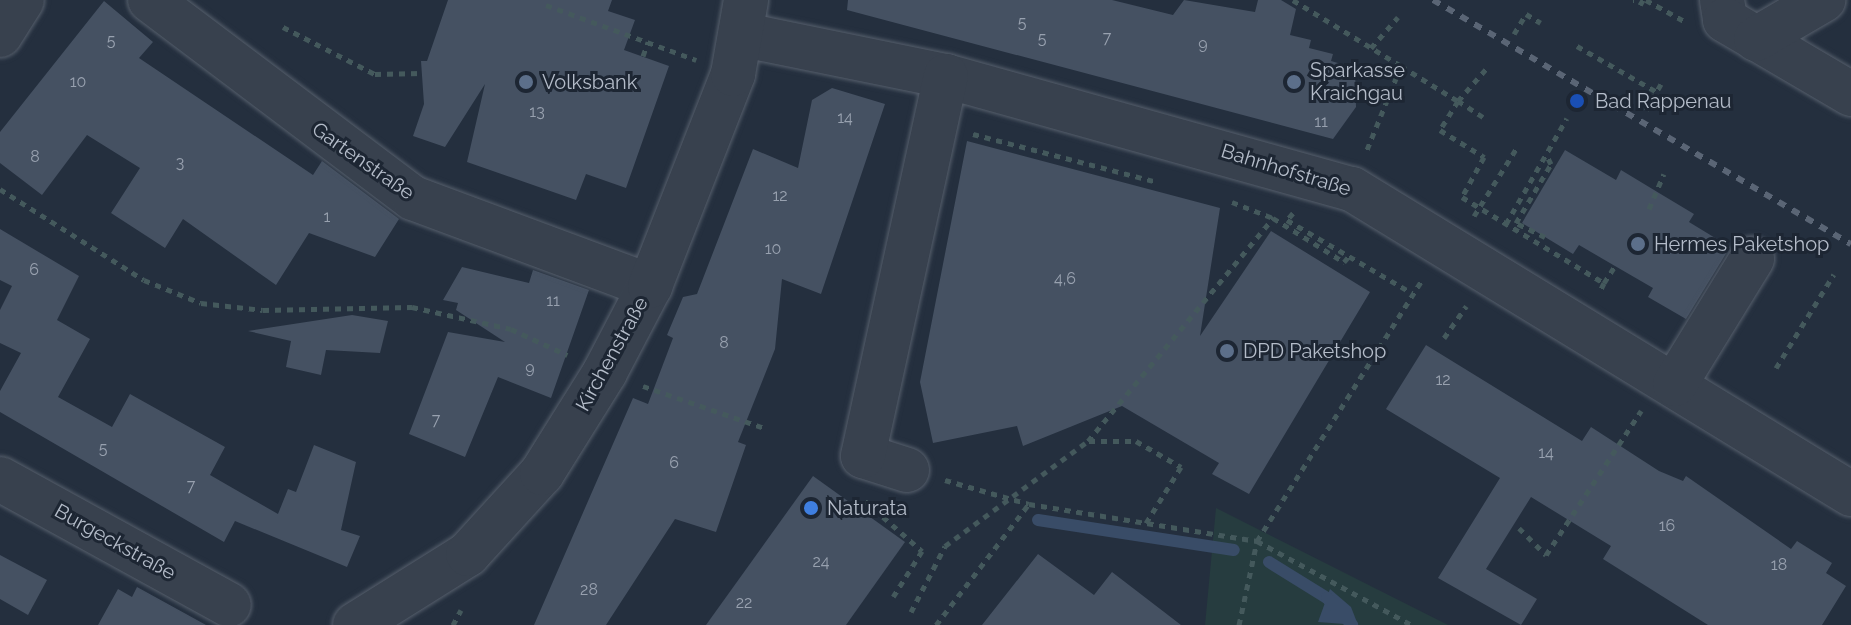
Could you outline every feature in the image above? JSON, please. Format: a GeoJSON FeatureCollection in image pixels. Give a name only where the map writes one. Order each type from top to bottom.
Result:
{"type":"FeatureCollection","features":[{"type":"Feature","properties":{"kind":"street"},"geometry":{"type":"LineString","coordinates":[[0,35],[22,0]]}},
{"type":"Feature","properties":{"kind":"street","name":"Gartenstraße"},"geometry":{"type":"LineString","coordinates":[[150,0],[413,198],[650,286]]}},
{"type":"Feature","properties":{"kind":"street"},"geometry":{"type":"LineString","coordinates":[[1722,0],[1725,20],[1851,94]]}},
{"type":"Feature","properties":{"kind":"street"},"geometry":{"type":"LineString","coordinates":[[1756,39],[1823,0]]}},
{"type":"Feature","properties":{"kind":"street","name":"Kirchenstraße"},"geometry":{"type":"LineString","coordinates":[[355,625],[468,554],[542,473],[605,372],[650,286],[741,36]]}},
{"type":"Feature","properties":{"kind":"street","name":"Bahnhofstraße"},"geometry":{"type":"LineString","coordinates":[[741,36],[946,76],[1300,185],[1352,189],[1451,245],[1851,494]]}},
{"type":"Feature","properties":{"kind":"street"},"geometry":{"type":"LineString","coordinates":[[907,470],[863,456],[946,76]]}},
{"type":"Feature","properties":{"kind":"street"},"geometry":{"type":"LineString","coordinates":[[1667,379],[1752,259]]}},
{"type":"Feature","properties":{"kind":"street","name":"Burgeckstraße"},"geometry":{"type":"LineString","coordinates":[[0,479],[229,605]]}},
{"type":"Feature","properties":{"kind":"path"},"geometry":{"type":"LineString","coordinates":[[1293,0],[1483,117]]}},
{"type":"Feature","properties":{"kind":"path"},"geometry":{"type":"LineString","coordinates":[[1643,1],[1650,10]]}},
{"type":"Feature","properties":{"kind":"path"},"geometry":{"type":"LineString","coordinates":[[546,5],[648,42],[741,36]]}},
{"type":"Feature","properties":{"kind":"path"},"geometry":{"type":"LineString","coordinates":[[1514,34],[1526,14],[1541,23]]}},
{"type":"Feature","properties":{"kind":"path"},"geometry":{"type":"LineString","coordinates":[[1371,48],[1398,17]]}},
{"type":"Feature","properties":{"kind":"path"},"geometry":{"type":"LineString","coordinates":[[283,27],[375,74],[422,73]]}},
{"type":"Feature","properties":{"kind":"path"},"geometry":{"type":"LineString","coordinates":[[643,56],[648,42]]}},
{"type":"Feature","properties":{"kind":"path"},"geometry":{"type":"LineString","coordinates":[[1577,46],[1657,92]]}},
{"type":"Feature","properties":{"kind":"path"},"geometry":{"type":"LineString","coordinates":[[1352,189],[1401,66]]}},
{"type":"Feature","properties":{"kind":"path"},"geometry":{"type":"LineString","coordinates":[[1486,69],[1458,101],[1440,130],[1484,157],[1462,197],[1479,208],[1506,224],[1567,118]]}},
{"type":"Feature","properties":{"kind":"path"},"geometry":{"type":"LineString","coordinates":[[1646,110],[1661,84]]}},
{"type":"Feature","properties":{"kind":"path"},"geometry":{"type":"LineString","coordinates":[[958,130],[1165,184]]}},
{"type":"Feature","properties":{"kind":"path"},"geometry":{"type":"LineString","coordinates":[[1479,208],[1516,149]]}},
{"type":"Feature","properties":{"kind":"path"},"geometry":{"type":"LineString","coordinates":[[1543,241],[1516,223],[1540,188],[1551,164],[1547,155]]}},
{"type":"Feature","properties":{"kind":"path"},"geometry":{"type":"LineString","coordinates":[[1649,209],[1664,174]]}},
{"type":"Feature","properties":{"kind":"path"},"geometry":{"type":"LineString","coordinates":[[1530,183],[1540,188]]}},
{"type":"Feature","properties":{"kind":"path"},"geometry":{"type":"LineString","coordinates":[[911,612],[945,546],[1088,441],[1300,185]]}},
{"type":"Feature","properties":{"kind":"path"},"geometry":{"type":"LineString","coordinates":[[1300,185],[1301,203],[1287,220],[1412,293]]}},
{"type":"Feature","properties":{"kind":"path"},"geometry":{"type":"LineString","coordinates":[[0,189],[144,280],[201,303],[263,310],[412,307],[511,329],[605,372],[767,429]]}},
{"type":"Feature","properties":{"kind":"path"},"geometry":{"type":"LineString","coordinates":[[1224,199],[1273,218],[1344,262],[1349,256]]}},
{"type":"Feature","properties":{"kind":"path"},"geometry":{"type":"LineString","coordinates":[[1239,625],[1257,541],[1412,293],[1451,245]]}},
{"type":"Feature","properties":{"kind":"path"},"geometry":{"type":"LineString","coordinates":[[1604,283],[1615,266]]}},
{"type":"Feature","properties":{"kind":"path"},"geometry":{"type":"LineString","coordinates":[[1776,368],[1834,274]]}},
{"type":"Feature","properties":{"kind":"path"},"geometry":{"type":"LineString","coordinates":[[1519,528],[1546,555],[1667,379]]}},
{"type":"Feature","properties":{"kind":"path"},"geometry":{"type":"LineString","coordinates":[[1088,441],[1136,441],[1181,467],[1146,523]]}},
{"type":"Feature","properties":{"kind":"path"},"geometry":{"type":"LineString","coordinates":[[907,470],[1029,504],[1257,541],[1412,625]]}},
{"type":"Feature","properties":{"kind":"path"},"geometry":{"type":"LineString","coordinates":[[936,625],[1029,504]]}},
{"type":"Feature","properties":{"kind":"path"},"geometry":{"type":"LineString","coordinates":[[874,512],[922,551],[893,597]]}},
{"type":"Feature","properties":{"kind":"green space"},"geometry":{"type":"Polygon","coordinates":[[[1216,508],[1448,625],[1205,625],[1216,508]]]}},
{"type":"Feature","properties":{"kind":"water"},"geometry":{"type":"Polygon","coordinates":[[[1330,589],[1351,607],[1358,625],[1318,622],[1330,589]]]}},
{"type":"Feature","properties":{"kind":"building"},"geometry":{"type":"Polygon","coordinates":[[[448,0],[612,0],[608,11],[635,20],[624,50],[669,66],[626,188],[586,174],[576,200],[467,162],[485,84],[445,147],[413,136],[424,104],[421,61],[427,61],[448,0]]]}},
{"type":"Feature","properties":{"kind":"building"},"geometry":{"type":"Polygon","coordinates":[[[848,0],[1112,0],[1173,15],[1184,0],[1255,12],[1258,0],[1281,0],[1296,9],[1290,35],[1311,40],[1309,48],[1333,54],[1331,61],[1355,68],[1356,107],[1333,139],[847,10],[848,0]]]}},
{"type":"Feature","properties":{"kind":"building"},"geometry":{"type":"Polygon","coordinates":[[[104,1],[153,42],[139,58],[313,175],[322,161],[399,219],[375,257],[309,233],[276,285],[183,219],[165,248],[111,213],[140,168],[87,135],[42,195],[0,163],[0,132],[104,1]]]}},
{"type":"Feature","properties":{"kind":"building"},"geometry":{"type":"Polygon","coordinates":[[[832,88],[885,104],[821,294],[782,279],[775,349],[738,442],[746,445],[716,532],[675,519],[606,625],[534,625],[633,398],[648,404],[673,338],[667,335],[683,297],[697,294],[753,149],[798,168],[812,100],[832,88]]]}},
{"type":"Feature","properties":{"kind":"building"},"geometry":{"type":"Polygon","coordinates":[[[967,141],[1220,208],[1200,336],[1271,231],[1370,292],[1249,494],[1212,474],[1219,463],[1122,406],[1023,446],[1017,426],[933,443],[920,382],[967,141]]]}},
{"type":"Feature","properties":{"kind":"building"},"geometry":{"type":"Polygon","coordinates":[[[1565,150],[1616,180],[1621,170],[1694,214],[1689,222],[1730,247],[1686,319],[1648,297],[1653,288],[1579,245],[1573,254],[1522,223],[1565,150]]]}},
{"type":"Feature","properties":{"kind":"building"},"geometry":{"type":"Polygon","coordinates":[[[0,229],[79,276],[57,320],[90,339],[58,397],[112,427],[130,394],[225,447],[210,475],[278,514],[288,489],[296,492],[314,445],[356,462],[341,530],[360,536],[347,567],[235,521],[224,542],[0,412],[0,391],[21,353],[0,343],[0,310],[12,286],[0,280],[0,229]]]}},
{"type":"Feature","properties":{"kind":"building"},"geometry":{"type":"Polygon","coordinates":[[[462,267],[529,283],[533,270],[589,290],[551,398],[498,377],[465,457],[409,434],[448,332],[505,342],[456,310],[458,303],[443,300],[462,267]]]}},
{"type":"Feature","properties":{"kind":"building"},"geometry":{"type":"Polygon","coordinates":[[[352,315],[388,321],[380,353],[326,350],[321,375],[286,367],[291,341],[248,331],[352,315]]]}},
{"type":"Feature","properties":{"kind":"building"},"geometry":{"type":"Polygon","coordinates":[[[1426,345],[1582,441],[1591,427],[1659,471],[1683,481],[1686,476],[1791,549],[1797,541],[1832,563],[1826,573],[1846,586],[1822,625],[1708,625],[1603,559],[1611,546],[1531,497],[1486,569],[1537,599],[1521,625],[1438,578],[1500,478],[1386,409],[1426,345]]]}},
{"type":"Feature","properties":{"kind":"building"},"geometry":{"type":"Polygon","coordinates":[[[813,476],[905,542],[846,625],[706,625],[813,476]]]}},
{"type":"Feature","properties":{"kind":"building"},"geometry":{"type":"Polygon","coordinates":[[[1038,554],[1094,595],[1112,572],[1181,625],[982,625],[1038,554]]]}},
{"type":"Feature","properties":{"kind":"building"},"geometry":{"type":"Polygon","coordinates":[[[0,555],[47,580],[28,615],[0,599],[0,555]]]}},
{"type":"Feature","properties":{"kind":"building"},"geometry":{"type":"Polygon","coordinates":[[[137,587],[206,625],[98,625],[118,589],[132,597],[137,587]]]}},
{"type":"Feature","properties":{"kind":"waterway"},"geometry":{"type":"LineString","coordinates":[[1038,520],[1234,550]]}},
{"type":"Feature","properties":{"kind":"waterway"},"geometry":{"type":"LineString","coordinates":[[1269,562],[1327,598],[1352,625]]}},
{"type":"Feature","properties":{"kind":"railway"},"geometry":{"type":"LineString","coordinates":[[1433,0],[1851,244]]}},
{"type":"Feature","properties":{"kind":"place","name":"Volksbank"},"geometry":{"type":"Point","coordinates":[526,82]}},
{"type":"Feature","properties":{"kind":"place","name":"Sparkasse Kraichgau"},"geometry":{"type":"Point","coordinates":[1294,82]}},
{"type":"Feature","properties":{"kind":"place","name":"Bad Rappenau"},"geometry":{"type":"Point","coordinates":[1577,101]}},
{"type":"Feature","properties":{"kind":"place","name":"Hermes Paketshop"},"geometry":{"type":"Point","coordinates":[1638,244]}},
{"type":"Feature","properties":{"kind":"place","name":"DPD Paketshop"},"geometry":{"type":"Point","coordinates":[1227,351]}},
{"type":"Feature","properties":{"kind":"place","name":"Naturata"},"geometry":{"type":"Point","coordinates":[811,508]}}]}
